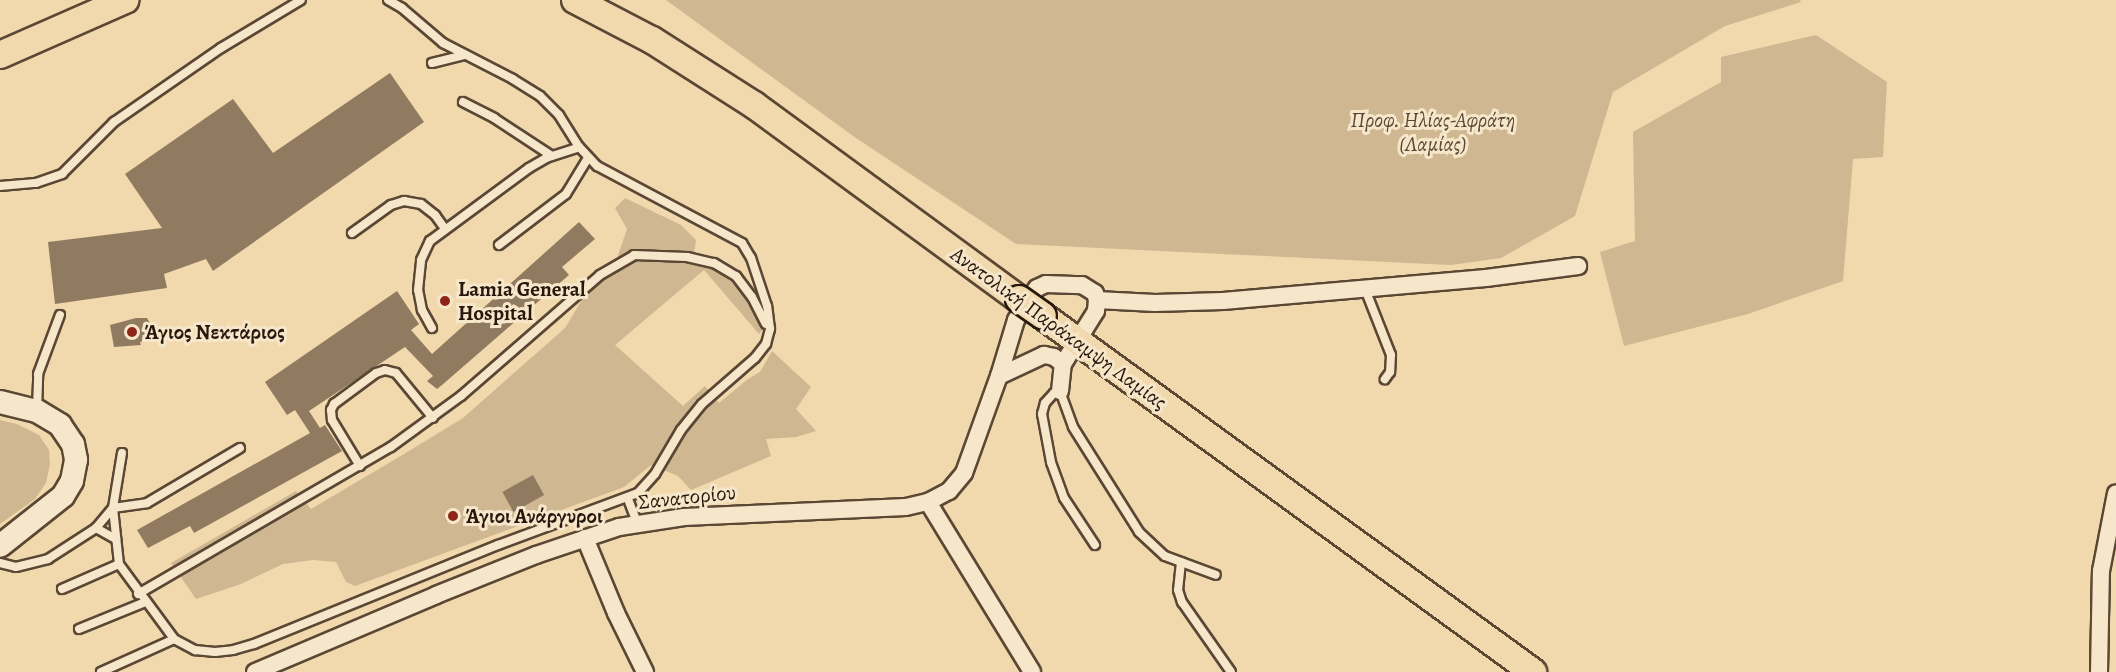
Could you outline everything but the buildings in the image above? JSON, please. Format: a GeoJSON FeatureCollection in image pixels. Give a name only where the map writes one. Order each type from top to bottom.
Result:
{"type":"FeatureCollection","features":[{"type":"Feature","properties":{"kind":"main road"},"geometry":{"type":"LineString","coordinates":[[0,54],[125,0]]}},
{"type":"Feature","properties":{"kind":"main road","name":"Ανατολική Παράκαμψη Λαμίας"},"geometry":{"type":"LineString","coordinates":[[575,0],[652,40],[754,105],[1533,672]]}},
{"type":"Feature","properties":{"kind":"main road"},"geometry":{"type":"LineString","coordinates":[[0,74],[58,40],[86,18]]}},
{"type":"Feature","properties":{"kind":"main road"},"geometry":{"type":"LineString","coordinates":[[0,402],[37,411],[54,421],[68,434],[75,449],[74,477],[57,503],[0,546]]}},
{"type":"Feature","properties":{"kind":"street"},"geometry":{"type":"LineString","coordinates":[[1060,391],[1063,364],[1096,311],[1097,300],[1155,303],[1223,301],[1486,278],[1578,266]]}},
{"type":"Feature","properties":{"kind":"street","name":"Σανατορίου"},"geometry":{"type":"LineString","coordinates":[[255,672],[446,591],[585,538],[637,523],[714,515],[906,507],[928,502],[949,491],[964,473],[999,376],[1016,320],[1037,288],[1055,283],[1082,285],[1095,293],[1097,300]]}},
{"type":"Feature","properties":{"kind":"street"},"geometry":{"type":"LineString","coordinates":[[999,376],[1044,355],[1054,357],[1063,364]]}},
{"type":"Feature","properties":{"kind":"street"},"geometry":{"type":"LineString","coordinates":[[2099,672],[2101,571],[2116,493]]}},
{"type":"Feature","properties":{"kind":"street"},"geometry":{"type":"LineString","coordinates":[[928,502],[1032,672]]}},
{"type":"Feature","properties":{"kind":"street"},"geometry":{"type":"LineString","coordinates":[[585,538],[616,613],[645,672]]}},
{"type":"Feature","properties":{"kind":"lane"},"geometry":{"type":"LineString","coordinates":[[0,186],[36,183],[62,174],[114,122],[221,48],[301,0]]}},
{"type":"Feature","properties":{"kind":"lane"},"geometry":{"type":"LineString","coordinates":[[122,453],[113,508],[118,564],[138,594],[174,639],[195,650],[214,652],[254,644],[498,545],[628,499],[647,485],[681,430],[702,404],[755,358],[766,344],[770,333],[767,306],[751,258],[742,243],[614,177],[588,158],[559,115],[540,96],[513,79],[443,43],[388,0]]}},
{"type":"Feature","properties":{"kind":"lane"},"geometry":{"type":"LineString","coordinates":[[432,63],[465,55]]}},
{"type":"Feature","properties":{"kind":"lane"},"geometry":{"type":"LineString","coordinates":[[463,102],[494,118],[552,156]]}},
{"type":"Feature","properties":{"kind":"lane"},"geometry":{"type":"LineString","coordinates":[[432,328],[422,310],[419,274],[424,250],[436,235],[529,168],[552,156],[579,147]]}},
{"type":"Feature","properties":{"kind":"lane"},"geometry":{"type":"LineString","coordinates":[[499,245],[566,194],[588,158]]}},
{"type":"Feature","properties":{"kind":"lane"},"geometry":{"type":"LineString","coordinates":[[352,233],[391,205],[404,201],[422,204],[435,215],[445,229]]}},
{"type":"Feature","properties":{"kind":"lane"},"geometry":{"type":"LineString","coordinates":[[138,594],[360,466],[433,418],[600,275],[634,255],[687,257],[714,263],[736,276],[763,315],[770,333]]}},
{"type":"Feature","properties":{"kind":"lane"},"geometry":{"type":"LineString","coordinates":[[1365,289],[1391,355],[1390,372],[1385,379]]}},
{"type":"Feature","properties":{"kind":"lane"},"geometry":{"type":"LineString","coordinates":[[37,411],[38,374],[60,315]]}},
{"type":"Feature","properties":{"kind":"lane"},"geometry":{"type":"LineString","coordinates":[[360,466],[332,420],[331,410],[334,404],[376,373],[385,370],[396,373],[433,418]]}},
{"type":"Feature","properties":{"kind":"lane"},"geometry":{"type":"LineString","coordinates":[[1095,545],[1058,486],[1043,430],[1045,403],[1051,394],[1060,391],[1073,428],[1127,515],[1152,545],[1165,555],[1215,574]]}},
{"type":"Feature","properties":{"kind":"lane"},"geometry":{"type":"LineString","coordinates":[[0,563],[16,567],[52,558],[96,528],[113,508],[147,503],[240,448]]}},
{"type":"Feature","properties":{"kind":"lane"},"geometry":{"type":"LineString","coordinates":[[628,499],[637,523]]}},
{"type":"Feature","properties":{"kind":"lane"},"geometry":{"type":"LineString","coordinates":[[96,528],[116,539]]}},
{"type":"Feature","properties":{"kind":"lane"},"geometry":{"type":"LineString","coordinates":[[1181,562],[1178,590],[1182,602],[1231,672]]}},
{"type":"Feature","properties":{"kind":"lane"},"geometry":{"type":"LineString","coordinates":[[62,589],[118,564]]}},
{"type":"Feature","properties":{"kind":"lane"},"geometry":{"type":"LineString","coordinates":[[79,629],[145,602]]}},
{"type":"Feature","properties":{"kind":"lane"},"geometry":{"type":"LineString","coordinates":[[101,672],[174,639]]}},
{"type":"Feature","properties":{"kind":"green space","name":"Προφ. Ηλίας-Αφράτη (Λαμίας)"},"geometry":{"type":"Polygon","coordinates":[[[666,0],[1800,0],[1801,2],[1725,26],[1613,92],[1575,216],[1501,258],[1451,265],[1016,244],[856,138],[666,0]]]}},
{"type":"Feature","properties":{"kind":"green space"},"geometry":{"type":"Polygon","coordinates":[[[1816,35],[1887,82],[1883,157],[1853,159],[1843,281],[1748,314],[1624,346],[1600,252],[1635,241],[1633,132],[1721,82],[1721,57],[1816,35]]]}},
{"type":"Feature","properties":{"kind":"green space"},"geometry":{"type":"Polygon","coordinates":[[[625,198],[681,225],[696,240],[693,262],[714,270],[732,282],[758,310],[765,327],[759,334],[704,270],[615,345],[683,406],[705,386],[719,403],[760,372],[772,351],[811,387],[796,409],[816,431],[796,437],[766,439],[771,456],[691,490],[678,476],[651,465],[624,487],[355,586],[346,582],[336,562],[313,560],[283,564],[241,584],[196,599],[171,563],[296,491],[311,509],[399,457],[463,418],[565,328],[583,298],[612,273],[627,229],[615,208],[625,198]]]}},
{"type":"Feature","properties":{"kind":"green space"},"geometry":{"type":"Polygon","coordinates":[[[0,420],[17,424],[39,435],[49,450],[50,464],[46,483],[35,499],[0,524],[0,420]]]}},
{"type":"Feature","properties":{"kind":"place","name":"Lamia General Hospital"},"geometry":{"type":"Point","coordinates":[445,301]}},
{"type":"Feature","properties":{"kind":"place","name":"Άγιος Νεκτάριος"},"geometry":{"type":"Point","coordinates":[132,332]}},
{"type":"Feature","properties":{"kind":"place","name":"Άγιοι Ανάργυροι"},"geometry":{"type":"Point","coordinates":[453,516]}}]}
